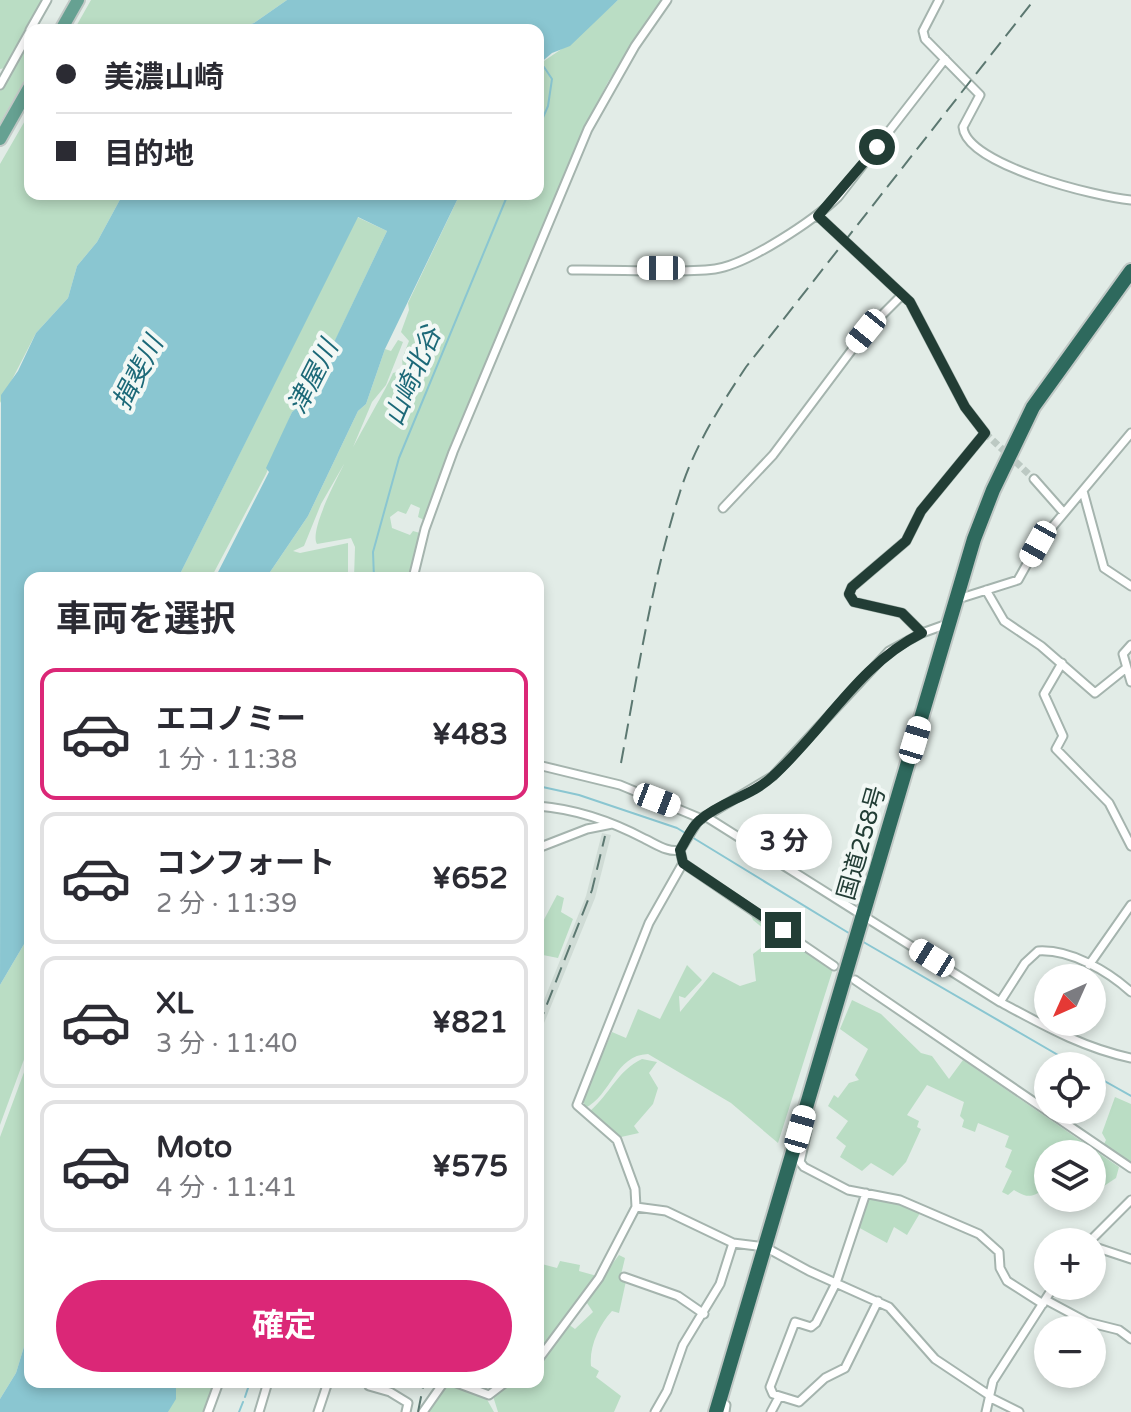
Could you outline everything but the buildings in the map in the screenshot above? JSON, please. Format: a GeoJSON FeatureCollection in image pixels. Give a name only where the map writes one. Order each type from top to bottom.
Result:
{"type":"FeatureCollection","features":[{"type":"Feature","properties":{"kind":"highway","name":"国道258号"},"geometry":{"type":"LineString","coordinates":[[721,1408],[765,1247],[956,600],[993,490],[1026,419],[1054,374],[1131,271]]}},
{"type":"Feature","properties":{"kind":"main road"},"geometry":{"type":"LineString","coordinates":[[64,24],[78,0]]}},
{"type":"Feature","properties":{"kind":"main road"},"geometry":{"type":"LineString","coordinates":[[0,139],[24,97]]}},
{"type":"Feature","properties":{"kind":"street"},"geometry":{"type":"LineString","coordinates":[[33,24],[47,0]]}},
{"type":"Feature","properties":{"kind":"street"},"geometry":{"type":"LineString","coordinates":[[414,572],[425,529],[453,452],[588,129],[635,46],[667,0]]}},
{"type":"Feature","properties":{"kind":"street"},"geometry":{"type":"LineString","coordinates":[[939,0],[923,31],[925,39],[979,90],[977,104],[963,127],[966,139],[977,151],[1038,179],[1131,200]]}},
{"type":"Feature","properties":{"kind":"street"},"geometry":{"type":"LineString","coordinates":[[0,85],[2,75],[24,40]]}},
{"type":"Feature","properties":{"kind":"street"},"geometry":{"type":"LineString","coordinates":[[572,270],[716,269],[737,262],[818,216],[838,197],[945,59]]}},
{"type":"Feature","properties":{"kind":"street"},"geometry":{"type":"LineString","coordinates":[[818,216],[902,295],[928,333],[965,407],[985,433],[921,511],[906,541],[852,587],[849,594],[854,602],[902,613],[922,633]]}},
{"type":"Feature","properties":{"kind":"street"},"geometry":{"type":"LineString","coordinates":[[723,508],[773,455],[866,331],[902,295]]}},
{"type":"Feature","properties":{"kind":"street"},"geometry":{"type":"LineString","coordinates":[[956,600],[1018,580],[1038,544],[1131,433]]}},
{"type":"Feature","properties":{"kind":"street"},"geometry":{"type":"LineString","coordinates":[[1034,479],[1064,513]]}},
{"type":"Feature","properties":{"kind":"street"},"geometry":{"type":"LineString","coordinates":[[1083,491],[1104,568],[1131,586]]}},
{"type":"Feature","properties":{"kind":"street"},"geometry":{"type":"LineString","coordinates":[[986,590],[1004,621],[1062,663],[1095,693],[1125,669]]}},
{"type":"Feature","properties":{"kind":"street"},"geometry":{"type":"LineString","coordinates":[[544,1352],[599,1278],[636,1207],[635,1189],[617,1140],[577,1105],[649,923],[683,863],[680,850],[701,819],[766,782],[805,744],[873,665],[889,651],[922,633],[950,623]]}},
{"type":"Feature","properties":{"kind":"street"},"geometry":{"type":"LineString","coordinates":[[1131,645],[1123,654],[1131,682]]}},
{"type":"Feature","properties":{"kind":"street"},"geometry":{"type":"LineString","coordinates":[[1062,663],[1044,694],[1063,736],[1056,749],[1109,803],[1131,846]]}},
{"type":"Feature","properties":{"kind":"street"},"geometry":{"type":"LineString","coordinates":[[544,766],[620,785],[701,819],[1000,1002],[1078,1043],[1131,1058]]}},
{"type":"Feature","properties":{"kind":"street"},"geometry":{"type":"LineString","coordinates":[[544,807],[568,809],[614,824],[670,851],[680,850]]}},
{"type":"Feature","properties":{"kind":"street"},"geometry":{"type":"LineString","coordinates":[[544,846],[587,829],[614,824]]}},
{"type":"Feature","properties":{"kind":"street"},"geometry":{"type":"LineString","coordinates":[[683,863],[834,966]]}},
{"type":"Feature","properties":{"kind":"street"},"geometry":{"type":"LineString","coordinates":[[1090,964],[1131,905]]}},
{"type":"Feature","properties":{"kind":"street"},"geometry":{"type":"LineString","coordinates":[[1000,1002],[1025,963],[1038,951],[1050,950],[1086,964]]}},
{"type":"Feature","properties":{"kind":"street"},"geometry":{"type":"LineString","coordinates":[[1106,974],[1131,992]]}},
{"type":"Feature","properties":{"kind":"street"},"geometry":{"type":"LineString","coordinates":[[855,980],[1131,1168]]}},
{"type":"Feature","properties":{"kind":"street"},"geometry":{"type":"LineString","coordinates":[[800,1129],[807,1131],[800,1162],[804,1167],[848,1190],[900,1200],[987,1238],[999,1252],[1007,1281],[1087,1322],[1119,1330],[1131,1339]]}},
{"type":"Feature","properties":{"kind":"street"},"geometry":{"type":"LineString","coordinates":[[866,1193],[836,1283],[816,1323],[811,1327],[795,1322],[770,1387],[773,1394],[799,1402],[825,1378],[845,1368],[878,1301]]}},
{"type":"Feature","properties":{"kind":"street"},"geometry":{"type":"LineString","coordinates":[[1105,1228],[1131,1200]]}},
{"type":"Feature","properties":{"kind":"street"},"geometry":{"type":"LineString","coordinates":[[636,1207],[666,1211],[733,1243],[765,1247],[878,1301],[889,1307],[915,1333],[935,1359],[1019,1412]]}},
{"type":"Feature","properties":{"kind":"street"},"geometry":{"type":"LineString","coordinates":[[655,1412],[667,1391],[683,1345],[720,1284],[733,1243]]}},
{"type":"Feature","properties":{"kind":"street"},"geometry":{"type":"LineString","coordinates":[[1106,1250],[1131,1259]]}},
{"type":"Feature","properties":{"kind":"street"},"geometry":{"type":"LineString","coordinates":[[624,1277],[678,1296],[704,1314]]}},
{"type":"Feature","properties":{"kind":"street"},"geometry":{"type":"LineString","coordinates":[[986,1412],[990,1396],[1015,1344],[1045,1302]]}},
{"type":"Feature","properties":{"kind":"street"},"geometry":{"type":"LineString","coordinates":[[208,1412],[217,1388]]}},
{"type":"Feature","properties":{"kind":"street"},"geometry":{"type":"LineString","coordinates":[[259,1412],[266,1388]]}},
{"type":"Feature","properties":{"kind":"street"},"geometry":{"type":"LineString","coordinates":[[318,1412],[326,1388]]}},
{"type":"Feature","properties":{"kind":"street"},"geometry":{"type":"LineString","coordinates":[[376,1388],[408,1403],[406,1412]]}},
{"type":"Feature","properties":{"kind":"street"},"geometry":{"type":"LineString","coordinates":[[423,1412],[440,1388]]}},
{"type":"Feature","properties":{"kind":"street"},"geometry":{"type":"LineString","coordinates":[[470,1388],[489,1395],[498,1388]]}},
{"type":"Feature","properties":{"kind":"street"},"geometry":{"type":"LineString","coordinates":[[771,1412],[779,1397]]}},
{"type":"Feature","properties":{"kind":"shaded area"},"geometry":{"type":"Polygon","coordinates":[[[602,833],[611,835],[595,898],[544,1023],[544,1000],[586,896],[602,833]]]}},
{"type":"Feature","properties":{"kind":"green space"},"geometry":{"type":"Polygon","coordinates":[[[0,0],[43,0],[30,24],[24,24],[24,34],[5,68],[0,69],[0,0]]]}},
{"type":"Feature","properties":{"kind":"green space"},"geometry":{"type":"Polygon","coordinates":[[[91,0],[287,0],[251,24],[77,24],[91,0]]]}},
{"type":"Feature","properties":{"kind":"green space"},"geometry":{"type":"Polygon","coordinates":[[[618,0],[662,0],[608,82],[584,129],[449,449],[424,520],[418,517],[420,508],[411,504],[406,514],[398,511],[390,517],[392,528],[410,535],[413,531],[420,533],[410,572],[354,572],[355,547],[351,538],[317,544],[316,532],[322,512],[393,373],[403,370],[402,359],[409,341],[401,332],[409,310],[408,303],[457,200],[544,200],[544,61],[572,42],[618,0]]]}},
{"type":"Feature","properties":{"kind":"green space"},"geometry":{"type":"Polygon","coordinates":[[[24,48],[24,81],[0,123],[0,91],[24,48]]]}},
{"type":"Feature","properties":{"kind":"green space"},"geometry":{"type":"Polygon","coordinates":[[[24,122],[24,200],[120,200],[97,242],[77,266],[68,298],[36,333],[0,403],[0,164],[24,122]]]}},
{"type":"Feature","properties":{"kind":"green space"},"geometry":{"type":"Polygon","coordinates":[[[357,217],[387,231],[306,402],[292,412],[266,474],[214,572],[181,572],[357,217]]]}},
{"type":"Feature","properties":{"kind":"green space"},"geometry":{"type":"Polygon","coordinates":[[[398,340],[403,342],[386,385],[372,402],[351,452],[321,504],[304,546],[293,551],[300,553],[348,543],[348,572],[270,572],[308,516],[358,411],[366,404],[385,349],[391,351],[398,340]]]}},
{"type":"Feature","properties":{"kind":"green space"},"geometry":{"type":"Polygon","coordinates":[[[557,895],[564,898],[561,912],[573,919],[558,958],[544,955],[544,920],[557,895]]]}},
{"type":"Feature","properties":{"kind":"green space"},"geometry":{"type":"Polygon","coordinates":[[[749,910],[833,969],[778,1143],[731,1103],[648,1054],[628,1061],[601,1095],[585,1108],[583,1098],[612,1032],[626,1038],[638,1009],[660,1019],[687,965],[702,980],[685,998],[679,996],[680,1012],[713,972],[740,986],[756,981],[753,954],[779,941],[753,920],[749,910]]]}},
{"type":"Feature","properties":{"kind":"green space"},"geometry":{"type":"Polygon","coordinates":[[[24,944],[24,1059],[0,1125],[0,985],[24,944]]]}},
{"type":"Feature","properties":{"kind":"green space"},"geometry":{"type":"Polygon","coordinates":[[[852,1000],[881,1014],[921,1053],[932,1056],[949,1079],[963,1060],[1034,1109],[1034,1124],[1056,1124],[1080,1140],[1034,1140],[1034,1195],[1024,1195],[1014,1190],[1008,1195],[1002,1192],[1012,1171],[1005,1167],[1012,1150],[1005,1147],[1009,1136],[978,1123],[975,1132],[962,1127],[964,1120],[960,1116],[964,1102],[927,1085],[907,1115],[919,1121],[917,1127],[921,1129],[906,1162],[893,1176],[871,1163],[862,1171],[840,1157],[846,1146],[836,1138],[848,1121],[828,1106],[834,1095],[838,1098],[849,1083],[859,1080],[855,1075],[868,1049],[840,1029],[852,1000]]]}},
{"type":"Feature","properties":{"kind":"green space"},"geometry":{"type":"Polygon","coordinates":[[[642,1059],[657,1062],[649,1073],[658,1088],[653,1104],[634,1126],[639,1133],[621,1137],[590,1111],[627,1069],[642,1059]]]}},
{"type":"Feature","properties":{"kind":"green space"},"geometry":{"type":"Polygon","coordinates":[[[24,1072],[24,1347],[16,1373],[0,1399],[0,1137],[24,1072]]]}},
{"type":"Feature","properties":{"kind":"green space"},"geometry":{"type":"Polygon","coordinates":[[[1115,1097],[1131,1104],[1131,1164],[1106,1148],[1102,1133],[1115,1097]]]}},
{"type":"Feature","properties":{"kind":"green space"},"geometry":{"type":"Polygon","coordinates":[[[1106,1158],[1119,1167],[1116,1178],[1106,1185],[1106,1158]]]}},
{"type":"Feature","properties":{"kind":"green space"},"geometry":{"type":"Polygon","coordinates":[[[870,1196],[897,1201],[920,1213],[907,1235],[894,1227],[887,1243],[856,1226],[870,1196]]]}},
{"type":"Feature","properties":{"kind":"green space"},"geometry":{"type":"Polygon","coordinates":[[[619,1255],[625,1258],[620,1279],[626,1281],[619,1313],[612,1311],[603,1323],[593,1344],[591,1359],[591,1366],[599,1371],[596,1377],[621,1396],[614,1412],[498,1412],[493,1396],[504,1388],[544,1388],[544,1356],[568,1324],[575,1329],[593,1312],[585,1300],[619,1255]]]}},
{"type":"Feature","properties":{"kind":"green space"},"geometry":{"type":"Polygon","coordinates":[[[560,1261],[580,1265],[579,1271],[597,1276],[544,1348],[544,1265],[557,1268],[560,1261]]]}},
{"type":"Feature","properties":{"kind":"green space"},"geometry":{"type":"Polygon","coordinates":[[[174,1388],[212,1388],[203,1412],[168,1412],[174,1388]]]}},
{"type":"Feature","properties":{"kind":"green space"},"geometry":{"type":"Polygon","coordinates":[[[444,1388],[464,1388],[485,1396],[494,1412],[424,1412],[444,1388]]]}},
{"type":"Feature","properties":{"kind":"water"},"geometry":{"type":"Polygon","coordinates":[[[287,0],[618,0],[570,46],[544,60],[544,24],[251,24],[287,0]]]}},
{"type":"Feature","properties":{"kind":"water","name":"揖斐川"},"geometry":{"type":"Polygon","coordinates":[[[120,200],[457,200],[385,349],[366,404],[358,411],[308,516],[270,572],[218,572],[269,472],[266,468],[292,412],[306,401],[387,231],[358,217],[181,572],[24,572],[24,944],[0,985],[1,395],[18,371],[36,333],[68,298],[77,266],[97,242],[120,200]]]}},
{"type":"Feature","properties":{"kind":"water"},"geometry":{"type":"Polygon","coordinates":[[[24,1347],[24,1388],[176,1388],[176,1399],[168,1412],[0,1412],[0,1399],[16,1373],[24,1347]]]}},
{"type":"Feature","properties":{"kind":"waterway","name":"山崎北谷"},"geometry":{"type":"LineString","coordinates":[[544,67],[552,79],[544,115]]}},
{"type":"Feature","properties":{"kind":"waterway","name":"山崎北谷"},"geometry":{"type":"LineString","coordinates":[[374,572],[373,552],[399,458],[506,200]]}},
{"type":"Feature","properties":{"kind":"waterway","name":"山崎北谷"},"geometry":{"type":"LineString","coordinates":[[544,787],[579,795],[677,828],[852,935]]}},
{"type":"Feature","properties":{"kind":"waterway","name":"山崎北谷"},"geometry":{"type":"LineString","coordinates":[[860,940],[1053,1052]]}},
{"type":"Feature","properties":{"kind":"waterway","name":"山崎北谷"},"geometry":{"type":"LineString","coordinates":[[1106,1082],[1131,1096]]}},
{"type":"Feature","properties":{"kind":"waterway"},"geometry":{"type":"LineString","coordinates":[[245,1397],[248,1388]]}},
{"type":"Feature","properties":{"kind":"waterway"},"geometry":{"type":"LineString","coordinates":[[239,1412],[243,1402]]}},
{"type":"Feature","properties":{"kind":"tunnel"},"geometry":{"type":"LineString","coordinates":[[985,433],[1034,479]]}},
{"type":"Feature","properties":{"kind":"railway"},"geometry":{"type":"LineString","coordinates":[[621,763],[661,558],[686,475],[708,427],[746,367],[1034,0]]}},
{"type":"Feature","properties":{"kind":"railway"},"geometry":{"type":"LineString","coordinates":[[544,1012],[592,890],[605,836]]}},
{"type":"Feature","properties":{"kind":"railway"},"geometry":{"type":"LineString","coordinates":[[418,1412],[423,1388]]}},
{"type":"Feature","properties":{"kind":"route"},"geometry":{"type":"LineString","coordinates":[[783,930],[683,863],[680,850],[698,821],[766,782],[805,744],[873,665],[898,645],[922,633],[902,613],[854,602],[849,594],[857,579],[889,558],[906,541],[933,494],[985,433],[965,407],[910,302],[818,216],[838,197],[877,147]]}},
{"type":"Feature","properties":{"kind":"water label","name":"津屋川"},"geometry":{"type":"Point","coordinates":[313,377]}}]}
